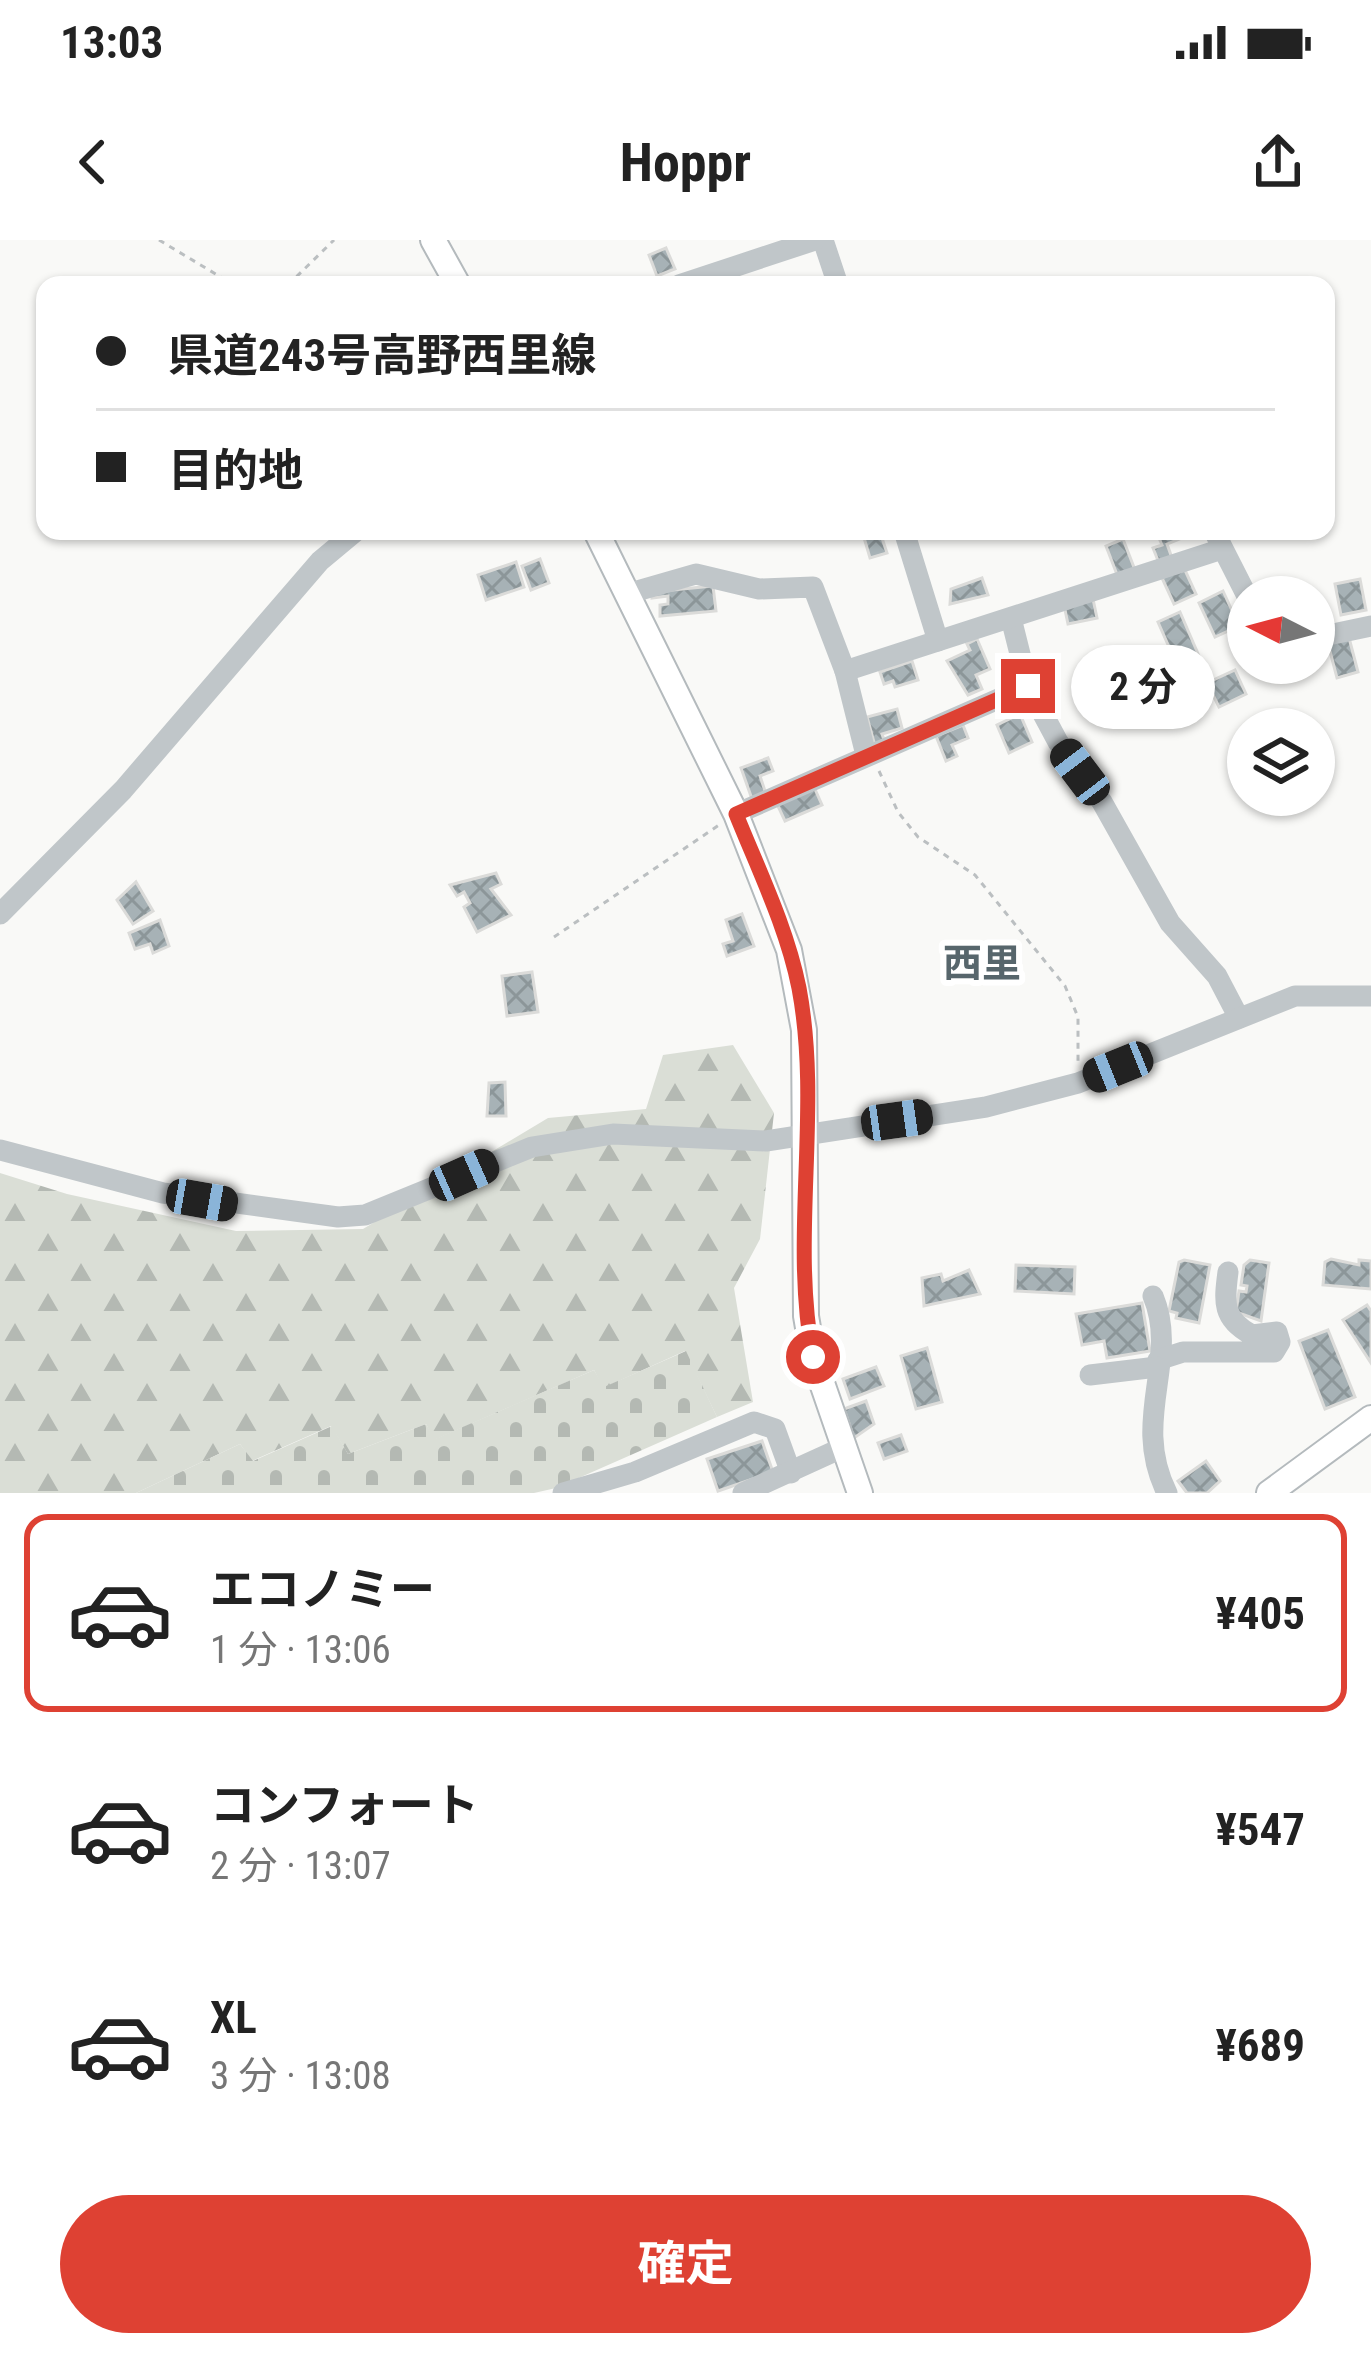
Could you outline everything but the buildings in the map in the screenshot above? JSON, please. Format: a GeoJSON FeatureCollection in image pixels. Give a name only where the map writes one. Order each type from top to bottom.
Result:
{"type":"FeatureCollection","features":[{"type":"Feature","properties":{"kind":"main road"},"geometry":{"type":"LineString","coordinates":[[433,240],[453,276]]}},
{"type":"Feature","properties":{"kind":"main road"},"geometry":{"type":"LineString","coordinates":[[601,540],[736,814],[775,910],[799,990],[808,1132],[801,1207],[806,1316],[860,1493]]}},
{"type":"Feature","properties":{"kind":"main road"},"geometry":{"type":"LineString","coordinates":[[1269,1493],[1371,1418]]}},
{"type":"Feature","properties":{"kind":"street"},"geometry":{"type":"LineString","coordinates":[[707,276],[819,240],[834,276]]}},
{"type":"Feature","properties":{"kind":"street"},"geometry":{"type":"LineString","coordinates":[[0,914],[124,790],[292,590],[346,540]]}},
{"type":"Feature","properties":{"kind":"street"},"geometry":{"type":"LineString","coordinates":[[907,540],[938,641]]}},
{"type":"Feature","properties":{"kind":"street"},"geometry":{"type":"LineString","coordinates":[[845,671],[1011,618],[1218,540],[1237,576]]}},
{"type":"Feature","properties":{"kind":"street"},"geometry":{"type":"LineString","coordinates":[[630,593],[696,574],[759,589],[806,584],[819,595],[869,754]]}},
{"type":"Feature","properties":{"kind":"street"},"geometry":{"type":"LineString","coordinates":[[1011,618],[1028,686],[1058,742],[1102,802],[1170,923],[1217,976],[1239,1018]]}},
{"type":"Feature","properties":{"kind":"street"},"geometry":{"type":"LineString","coordinates":[[1335,634],[1371,626]]}},
{"type":"Feature","properties":{"kind":"street"},"geometry":{"type":"LineString","coordinates":[[736,814],[1028,686]]}},
{"type":"Feature","properties":{"kind":"street"},"geometry":{"type":"LineString","coordinates":[[0,1150],[163,1193],[338,1217],[391,1209],[501,1159],[578,1138],[614,1133],[766,1141],[986,1107],[1078,1083],[1295,996],[1371,996]]}},
{"type":"Feature","properties":{"kind":"street"},"geometry":{"type":"LineString","coordinates":[[1090,1375],[1157,1364],[1183,1352],[1274,1352],[1280,1342],[1276,1332],[1252,1335],[1229,1318],[1223,1306],[1228,1272]]}},
{"type":"Feature","properties":{"kind":"street"},"geometry":{"type":"LineString","coordinates":[[1153,1296],[1162,1319],[1148,1444],[1167,1493]]}},
{"type":"Feature","properties":{"kind":"street"},"geometry":{"type":"LineString","coordinates":[[1221,1354],[1229,1318]]}},
{"type":"Feature","properties":{"kind":"street"},"geometry":{"type":"LineString","coordinates":[[563,1493],[635,1472],[754,1422],[766,1421],[775,1429],[791,1473]]}},
{"type":"Feature","properties":{"kind":"street"},"geometry":{"type":"LineString","coordinates":[[743,1493],[844,1447]]}},
{"type":"Feature","properties":{"kind":"path"},"geometry":{"type":"LineString","coordinates":[[159,240],[219,276]]}},
{"type":"Feature","properties":{"kind":"path"},"geometry":{"type":"LineString","coordinates":[[297,276],[334,240]]}},
{"type":"Feature","properties":{"kind":"path"},"geometry":{"type":"LineString","coordinates":[[869,754],[898,812],[918,836],[975,875],[1065,986],[1078,1017],[1078,1083]]}},
{"type":"Feature","properties":{"kind":"path"},"geometry":{"type":"LineString","coordinates":[[554,937],[736,814]]}},
{"type":"Feature","properties":{"kind":"green space"},"geometry":{"type":"Polygon","coordinates":[[[733,1045],[774,1113],[760,1239],[734,1288],[753,1402],[717,1417],[685,1351],[603,1388],[594,1370],[434,1440],[426,1424],[348,1454],[331,1426],[252,1461],[240,1444],[136,1493],[0,1493],[0,1173],[67,1194],[236,1231],[363,1229],[548,1118],[646,1109],[663,1055],[733,1045]]]}},
{"type":"Feature","properties":{"kind":"green space"},"geometry":{"type":"Polygon","coordinates":[[[686,1351],[717,1417],[556,1488],[534,1493],[136,1493],[240,1444],[253,1461],[332,1426],[348,1454],[426,1424],[435,1439],[594,1370],[604,1387],[686,1351]]]}},
{"type":"Feature","properties":{"kind":"district","name":"西里"},"geometry":{"type":"Point","coordinates":[982,963]}},
{"type":"Feature","properties":{"kind":"route"},"geometry":{"type":"LineString","coordinates":[[813,1357],[802,1286],[801,1207],[808,1132],[799,990],[790,950],[736,814],[1028,686]]}}]}
